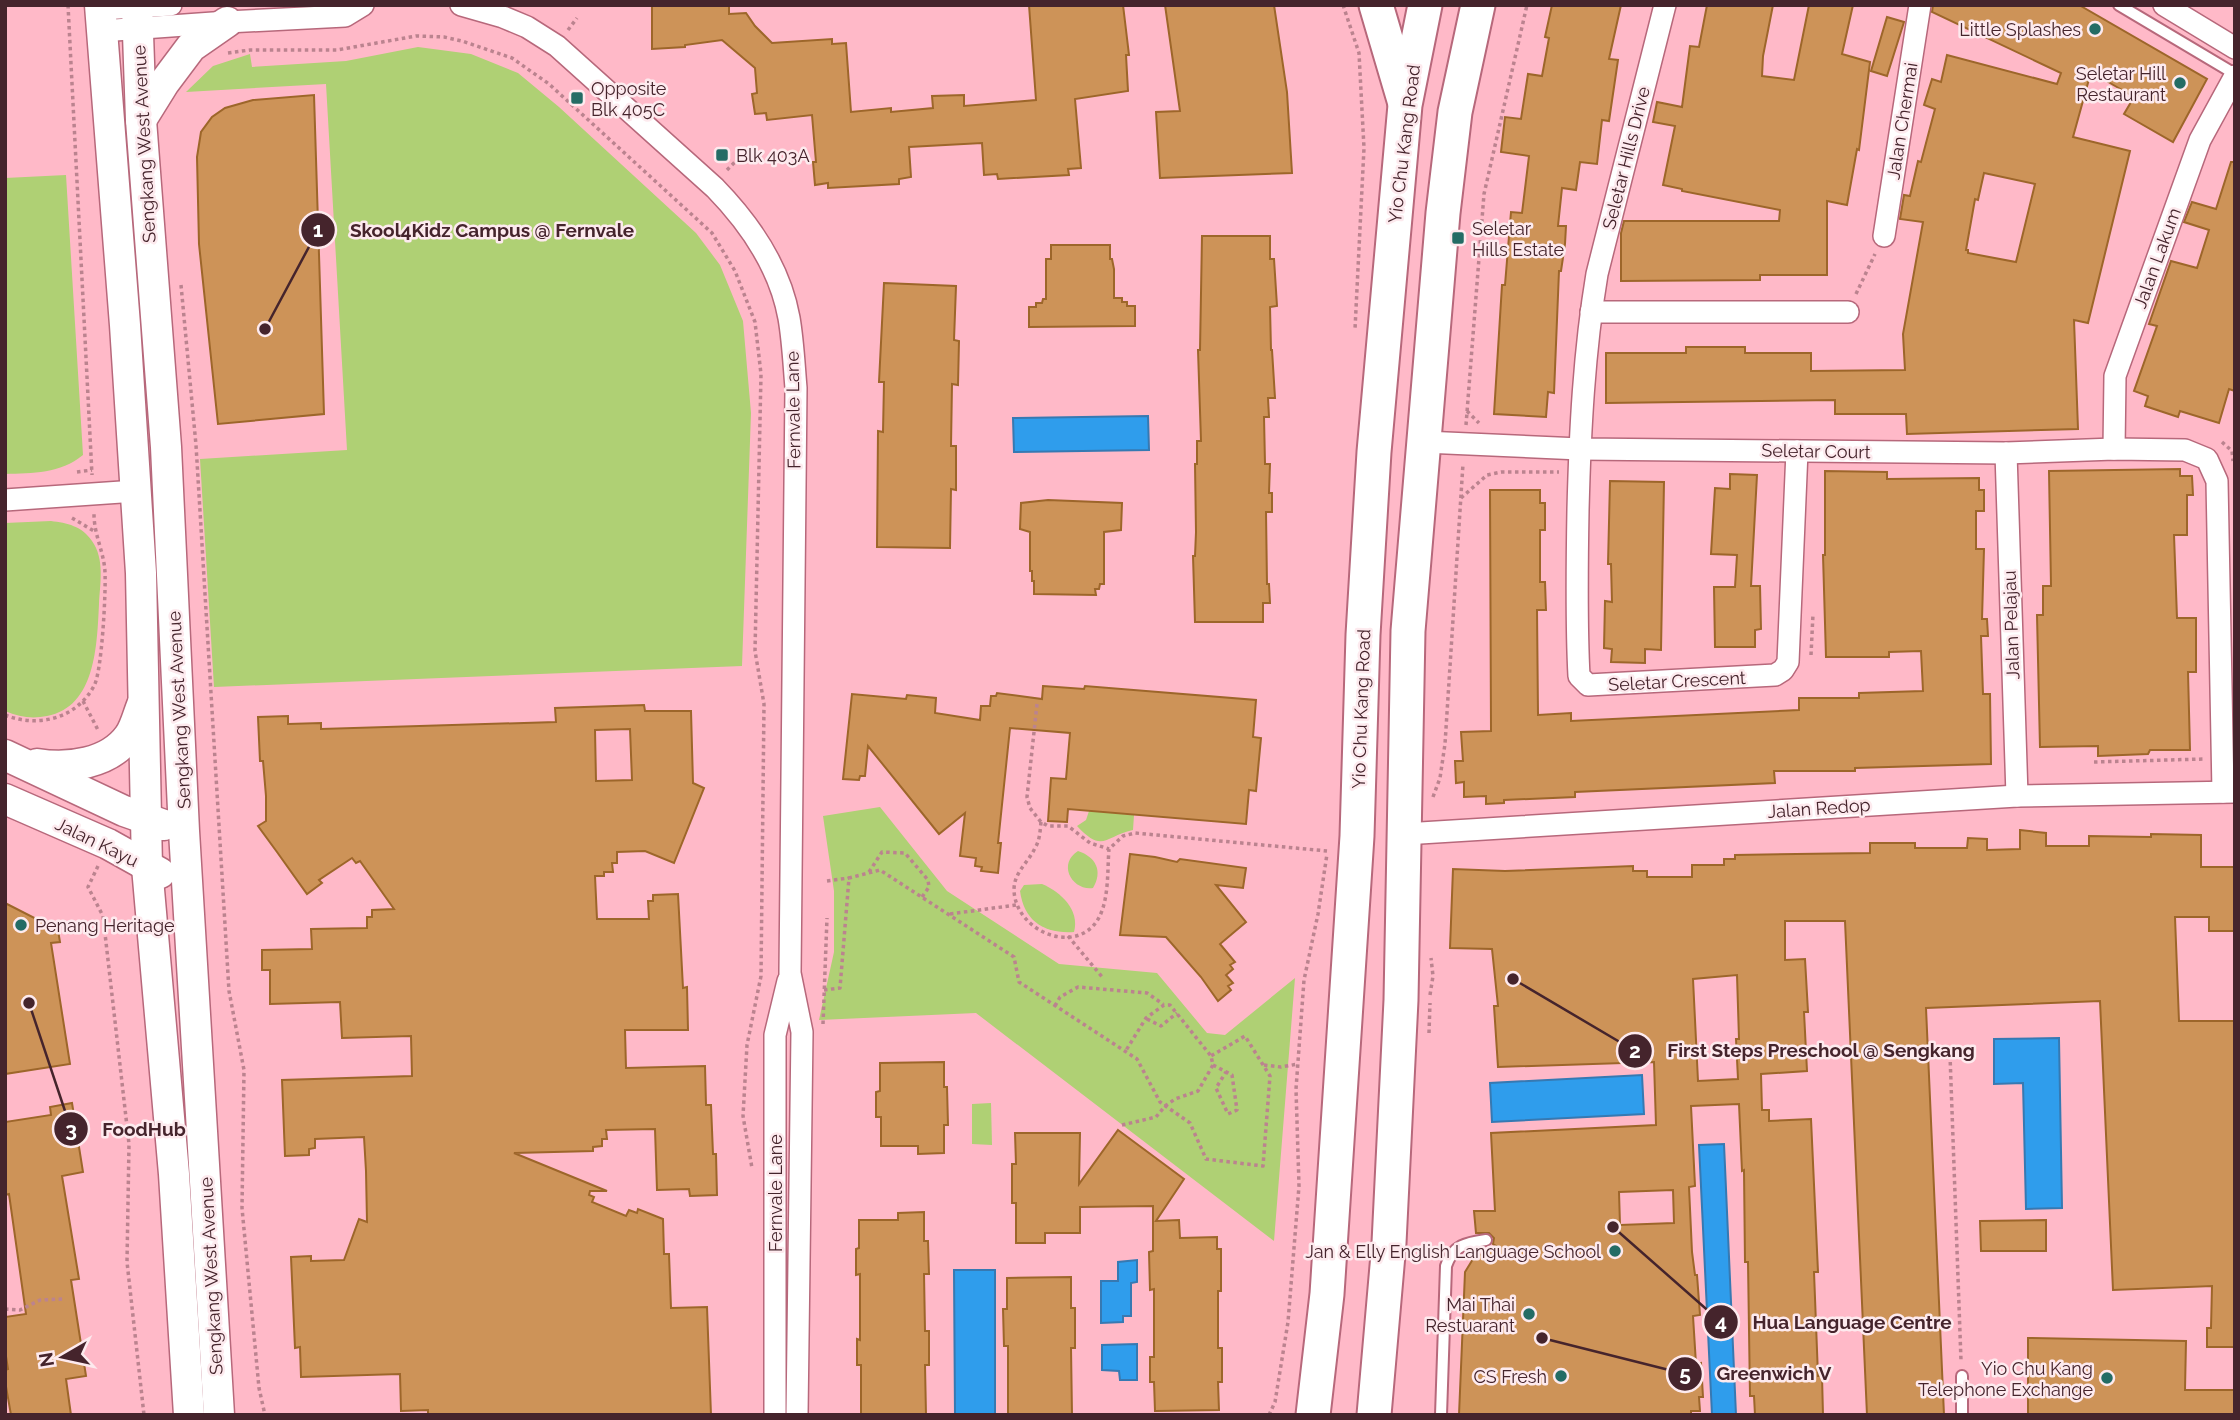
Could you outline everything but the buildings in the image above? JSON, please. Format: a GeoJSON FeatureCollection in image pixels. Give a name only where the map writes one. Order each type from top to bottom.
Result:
{"type":"FeatureCollection","features":[{"type":"Feature","properties":{"kind":"main road"},"geometry":{"type":"LineString","coordinates":[[1376,5],[1405,105]]}},
{"type":"Feature","properties":{"kind":"main road","name":"Yio Chu Kang Road"},"geometry":{"type":"LineString","coordinates":[[1313,1415],[1327,1294],[1357,836],[1363,635],[1374,452],[1405,105],[1425,5]]}},
{"type":"Feature","properties":{"kind":"main road"},"geometry":{"type":"LineString","coordinates":[[1378,1409],[1401,1000],[1408,631],[1443,213],[1455,112],[1478,5]]}},
{"type":"Feature","properties":{"kind":"main road","name":"Sengkang West Avenue"},"geometry":{"type":"LineString","coordinates":[[137,13],[141,120],[166,447],[184,831],[219,1415]]}},
{"type":"Feature","properties":{"kind":"main road","name":"Sengkang West Avenue"},"geometry":{"type":"LineString","coordinates":[[100,15],[136,491],[145,698],[147,867],[174,1174],[189,1415]]}},
{"type":"Feature","properties":{"kind":"main road"},"geometry":{"type":"LineString","coordinates":[[141,120],[191,47],[227,22]]}},
{"type":"Feature","properties":{"kind":"main road"},"geometry":{"type":"LineString","coordinates":[[13,758],[59,767],[111,755],[130,736],[145,698]]}},
{"type":"Feature","properties":{"kind":"main road"},"geometry":{"type":"LineString","coordinates":[[13,758],[146,820],[184,831]]}},
{"type":"Feature","properties":{"kind":"main road","name":"Jalan Kayu"},"geometry":{"type":"LineString","coordinates":[[5,799],[108,844],[147,867],[188,886]]}},
{"type":"Feature","properties":{"kind":"street"},"geometry":{"type":"LineString","coordinates":[[137,13],[171,5]]}},
{"type":"Feature","properties":{"kind":"street"},"geometry":{"type":"LineString","coordinates":[[100,15],[137,13],[227,22],[345,16],[363,5]]}},
{"type":"Feature","properties":{"kind":"street","name":"Fernvale Lane"},"geometry":{"type":"LineString","coordinates":[[460,5],[527,27],[557,46],[715,188],[749,228],[773,269],[789,317],[796,388],[790,972],[802,1032],[797,1415]]}},
{"type":"Feature","properties":{"kind":"street","name":"Seletar Hills Drive"},"geometry":{"type":"LineString","coordinates":[[1580,449],[1591,312],[1597,274],[1665,5]]}},
{"type":"Feature","properties":{"kind":"street","name":"Jalan Chermai"},"geometry":{"type":"LineString","coordinates":[[1884,236],[1920,5]]}},
{"type":"Feature","properties":{"kind":"street"},"geometry":{"type":"LineString","coordinates":[[2169,6],[2235,48]]}},
{"type":"Feature","properties":{"kind":"street","name":"Jalan Lakum"},"geometry":{"type":"LineString","coordinates":[[2114,449],[2115,376],[2200,140],[2235,75]]}},
{"type":"Feature","properties":{"kind":"street"},"geometry":{"type":"LineString","coordinates":[[1591,312],[1848,312]]}},
{"type":"Feature","properties":{"kind":"street","name":"Seletar Court"},"geometry":{"type":"LineString","coordinates":[[1424,442],[1580,449],[2006,453],[2114,449],[2185,450],[2207,460],[2217,481],[2222,758]]}},
{"type":"Feature","properties":{"kind":"street","name":"Seletar Crescent"},"geometry":{"type":"LineString","coordinates":[[1580,449],[1575,613],[1579,676],[1588,685],[1775,675],[1783,670],[1788,662],[1797,451]]}},
{"type":"Feature","properties":{"kind":"street","name":"Jalan Pelajau"},"geometry":{"type":"LineString","coordinates":[[2006,453],[2017,796]]}},
{"type":"Feature","properties":{"kind":"street"},"geometry":{"type":"LineString","coordinates":[[5,500],[136,491]]}},
{"type":"Feature","properties":{"kind":"street"},"geometry":{"type":"LineString","coordinates":[[2222,758],[2229,792]]}},
{"type":"Feature","properties":{"kind":"street","name":"Jalan Redop"},"geometry":{"type":"LineString","coordinates":[[1404,834],[2017,796],[2229,792]]}},
{"type":"Feature","properties":{"kind":"street","name":"Fernvale Lane"},"geometry":{"type":"LineString","coordinates":[[775,1415],[775,1035],[790,972]]}},
{"type":"Feature","properties":{"kind":"street"},"geometry":{"type":"LineString","coordinates":[[775,1351],[798,1349]]}},
{"type":"Feature","properties":{"kind":"lane"},"geometry":{"type":"LineString","coordinates":[[2119,5],[2235,75]]}},
{"type":"Feature","properties":{"kind":"lane"},"geometry":{"type":"LineString","coordinates":[[1441,1415],[1446,1266],[1455,1248],[1486,1240]]}},
{"type":"Feature","properties":{"kind":"lane"},"geometry":{"type":"LineString","coordinates":[[1962,1376],[1962,1415]]}},
{"type":"Feature","properties":{"kind":"path"},"geometry":{"type":"LineString","coordinates":[[5,715],[22,721],[52,720],[67,713],[83,701],[96,684],[100,660],[105,572],[94,531],[68,5]]}},
{"type":"Feature","properties":{"kind":"path"},"geometry":{"type":"LineString","coordinates":[[1343,5],[1359,53],[1364,148],[1355,342]]}},
{"type":"Feature","properties":{"kind":"path"},"geometry":{"type":"LineString","coordinates":[[1430,806],[1440,778],[1445,744],[1484,194],[1527,5]]}},
{"type":"Feature","properties":{"kind":"path"},"geometry":{"type":"LineString","coordinates":[[566,32],[577,18]]}},
{"type":"Feature","properties":{"kind":"path"},"geometry":{"type":"LineString","coordinates":[[217,54],[250,50],[337,50],[416,36],[462,41],[512,58],[549,84],[712,233],[736,271],[755,322],[761,374],[755,650],[764,704],[761,976],[747,1045],[743,1116],[754,1181]]}},
{"type":"Feature","properties":{"kind":"path"},"geometry":{"type":"LineString","coordinates":[[725,172],[739,158]]}},
{"type":"Feature","properties":{"kind":"path"},"geometry":{"type":"LineString","coordinates":[[1848,312],[1884,236]]}},
{"type":"Feature","properties":{"kind":"path"},"geometry":{"type":"LineString","coordinates":[[181,279],[196,444],[229,991],[244,1070],[242,1208],[259,1388],[265,1415]]}},
{"type":"Feature","properties":{"kind":"path"},"geometry":{"type":"LineString","coordinates":[[1461,498],[1487,475],[1501,472],[1579,472]]}},
{"type":"Feature","properties":{"kind":"path"},"geometry":{"type":"LineString","coordinates":[[1811,659],[1814,601]]}},
{"type":"Feature","properties":{"kind":"path"},"geometry":{"type":"LineString","coordinates":[[1037,704],[1027,797],[1030,808],[1041,822],[1048,826],[1068,826],[1090,843],[1109,849]]}},
{"type":"Feature","properties":{"kind":"path"},"geometry":{"type":"LineString","coordinates":[[2094,762],[2222,758]]}},
{"type":"Feature","properties":{"kind":"path"},"geometry":{"type":"LineString","coordinates":[[1041,822],[1037,846],[1018,871],[1014,889],[1016,905],[1022,916],[1031,926],[1048,935],[1068,936],[1085,932],[1094,925],[1102,910],[1109,849],[1123,836],[1135,833],[1327,852]]}},
{"type":"Feature","properties":{"kind":"path"},"geometry":{"type":"LineString","coordinates":[[1269,1415],[1276,1402],[1288,1322],[1299,1186],[1296,1089],[1304,980],[1318,914],[1328,840]]}},
{"type":"Feature","properties":{"kind":"path"},"geometry":{"type":"LineString","coordinates":[[868,873],[882,852],[905,853],[928,880],[929,887],[922,898]]}},
{"type":"Feature","properties":{"kind":"path"},"geometry":{"type":"LineString","coordinates":[[827,881],[880,870],[1014,957],[1019,982],[1137,1059],[1160,1102],[1190,1123],[1206,1158],[1263,1166],[1270,1076],[1245,1036],[1211,1056]]}},
{"type":"Feature","properties":{"kind":"path"},"geometry":{"type":"LineString","coordinates":[[824,990],[840,988],[849,878]]}},
{"type":"Feature","properties":{"kind":"path"},"geometry":{"type":"LineString","coordinates":[[88,887],[103,916],[129,1144],[127,1262],[144,1415]]}},
{"type":"Feature","properties":{"kind":"path"},"geometry":{"type":"LineString","coordinates":[[948,914],[1016,905]]}},
{"type":"Feature","properties":{"kind":"path"},"geometry":{"type":"LineString","coordinates":[[1068,936],[1103,978]]}},
{"type":"Feature","properties":{"kind":"path"},"geometry":{"type":"LineString","coordinates":[[1055,1006],[1060,997],[1078,986],[1147,993],[1170,1005],[1211,1056],[1213,1065],[1198,1091],[1175,1099],[1156,1117],[1122,1125]]}},
{"type":"Feature","properties":{"kind":"path"},"geometry":{"type":"LineString","coordinates":[[1125,1052],[1146,1018],[1164,1004]]}},
{"type":"Feature","properties":{"kind":"path"},"geometry":{"type":"LineString","coordinates":[[1146,1018],[1161,1026],[1177,1013]]}},
{"type":"Feature","properties":{"kind":"path"},"geometry":{"type":"LineString","coordinates":[[1950,1055],[1962,1376]]}},
{"type":"Feature","properties":{"kind":"path"},"geometry":{"type":"LineString","coordinates":[[1264,1065],[1280,1067],[1298,1064]]}},
{"type":"Feature","properties":{"kind":"path"},"geometry":{"type":"LineString","coordinates":[[1213,1065],[1232,1075],[1237,1110],[1228,1114],[1216,1088],[1226,1072]]}},
{"type":"Feature","properties":{"kind":"path"},"geometry":{"type":"LineString","coordinates":[[5,1310],[20,1310],[40,1300],[64,1299]]}},
{"type":"Feature","properties":{"kind":"green space"},"geometry":{"type":"Polygon","coordinates":[[[418,47],[471,54],[518,73],[559,107],[696,233],[720,265],[743,321],[751,413],[742,666],[214,687],[200,459],[347,450],[326,84],[186,92],[213,66],[250,54],[252,67],[346,61],[418,47]]]}},
{"type":"Feature","properties":{"kind":"green space"},"geometry":{"type":"Polygon","coordinates":[[[66,175],[83,455],[56,469],[5,474],[5,178],[66,175]]]}},
{"type":"Feature","properties":{"kind":"green space"},"geometry":{"type":"Polygon","coordinates":[[[51,521],[79,529],[88,536],[99,556],[101,572],[95,655],[91,672],[76,700],[63,710],[47,716],[26,717],[5,711],[5,523],[51,521]]]}},
{"type":"Feature","properties":{"kind":"green space"},"geometry":{"type":"Polygon","coordinates":[[[880,807],[947,891],[1059,964],[1157,973],[1207,1033],[1225,1035],[1295,978],[1274,1241],[976,1013],[819,1020],[834,952],[834,891],[823,816],[880,807]]]}},
{"type":"Feature","properties":{"kind":"green space"},"geometry":{"type":"Polygon","coordinates":[[[1089,811],[1134,815],[1133,830],[1104,841],[1093,839],[1077,826],[1086,820],[1089,811]]]}},
{"type":"Feature","properties":{"kind":"green space"},"geometry":{"type":"Polygon","coordinates":[[[1078,851],[1096,865],[1097,876],[1093,888],[1079,885],[1070,876],[1069,863],[1078,851]]]}},
{"type":"Feature","properties":{"kind":"green space"},"geometry":{"type":"Polygon","coordinates":[[[1042,884],[1062,897],[1072,909],[1074,932],[1053,931],[1031,918],[1020,891],[1024,885],[1042,884]]]}},
{"type":"Feature","properties":{"kind":"green space"},"geometry":{"type":"Polygon","coordinates":[[[991,1103],[992,1145],[972,1144],[972,1104],[991,1103]]]}},
{"type":"Feature","properties":{"kind":"water"},"geometry":{"type":"Polygon","coordinates":[[[1148,416],[1149,450],[1014,452],[1013,418],[1148,416]]]}},
{"type":"Feature","properties":{"kind":"water"},"geometry":{"type":"Polygon","coordinates":[[[2059,1038],[2062,1208],[2026,1209],[2023,1083],[1994,1084],[1994,1039],[2059,1038]]]}},
{"type":"Feature","properties":{"kind":"water"},"geometry":{"type":"Polygon","coordinates":[[[1642,1075],[1644,1114],[1492,1122],[1490,1083],[1642,1075]]]}},
{"type":"Feature","properties":{"kind":"water"},"geometry":{"type":"Polygon","coordinates":[[[1724,1144],[1736,1415],[1712,1415],[1699,1145],[1724,1144]]]}},
{"type":"Feature","properties":{"kind":"water"},"geometry":{"type":"Polygon","coordinates":[[[1137,1260],[1137,1282],[1131,1283],[1131,1316],[1123,1316],[1123,1322],[1101,1323],[1101,1281],[1118,1281],[1118,1262],[1137,1260]]]}},
{"type":"Feature","properties":{"kind":"water"},"geometry":{"type":"Polygon","coordinates":[[[954,1270],[995,1270],[995,1415],[955,1415],[954,1270]]]}},
{"type":"Feature","properties":{"kind":"water"},"geometry":{"type":"Polygon","coordinates":[[[1137,1344],[1137,1380],[1120,1380],[1119,1371],[1102,1370],[1102,1345],[1137,1344]]]}},
{"type":"Feature","properties":{"kind":"place","name":"Little Splashes"},"geometry":{"type":"Point","coordinates":[2095,29]}},
{"type":"Feature","properties":{"kind":"place","name":"Seletar Hill Restaurant"},"geometry":{"type":"Point","coordinates":[2180,83]}},
{"type":"Feature","properties":{"kind":"place","name":"Opposite Blk 405C"},"geometry":{"type":"Point","coordinates":[577,98]}},
{"type":"Feature","properties":{"kind":"place","name":"Blk 403A"},"geometry":{"type":"Point","coordinates":[722,155]}},
{"type":"Feature","properties":{"kind":"place","name":"Seletar Hills Estate"},"geometry":{"type":"Point","coordinates":[1458,238]}},
{"type":"Feature","properties":{"kind":"place","name":"Skool4Kidz Campus @ Fernvale"},"geometry":{"type":"Point","coordinates":[265,329]}},
{"type":"Feature","properties":{"kind":"place","name":"Penang Heritage"},"geometry":{"type":"Point","coordinates":[21,925]}},
{"type":"Feature","properties":{"kind":"place","name":"First Steps Preschool @ Sengkang"},"geometry":{"type":"Point","coordinates":[1513,979]}},
{"type":"Feature","properties":{"kind":"place","name":"FoodHub"},"geometry":{"type":"Point","coordinates":[29,1003]}},
{"type":"Feature","properties":{"kind":"place","name":"Hua Language Centre"},"geometry":{"type":"Point","coordinates":[1613,1227]}},
{"type":"Feature","properties":{"kind":"place","name":"Jan & Elly English Language School"},"geometry":{"type":"Point","coordinates":[1615,1251]}},
{"type":"Feature","properties":{"kind":"place","name":"Mai Thai Restuarant"},"geometry":{"type":"Point","coordinates":[1529,1314]}},
{"type":"Feature","properties":{"kind":"place","name":"Greenwich V"},"geometry":{"type":"Point","coordinates":[1542,1338]}},
{"type":"Feature","properties":{"kind":"place","name":"CS Fresh"},"geometry":{"type":"Point","coordinates":[1561,1376]}},
{"type":"Feature","properties":{"kind":"place","name":"Yio Chu Kang Telephone Exchange"},"geometry":{"type":"Point","coordinates":[2107,1378]}}]}
